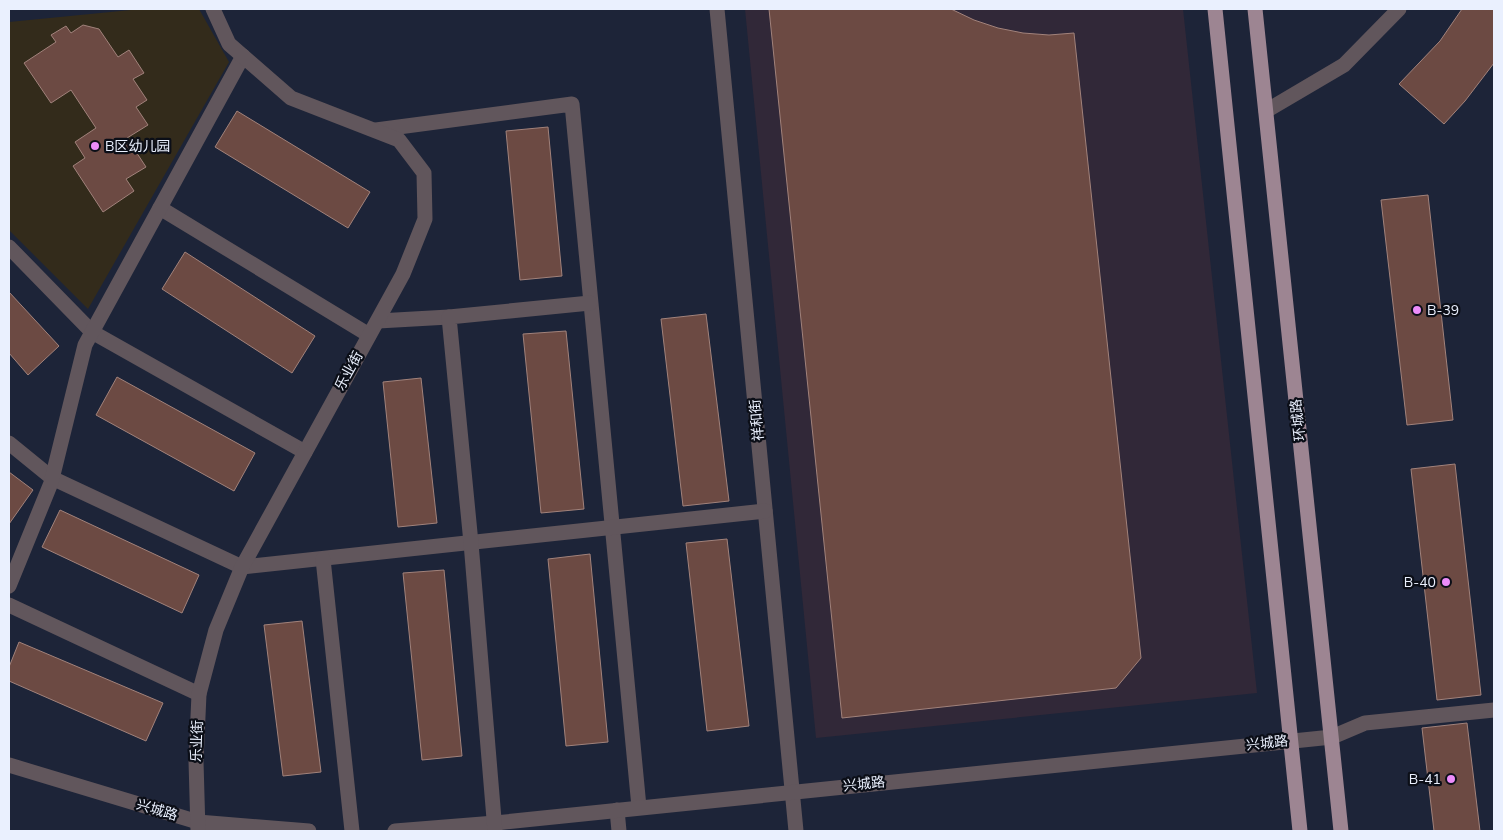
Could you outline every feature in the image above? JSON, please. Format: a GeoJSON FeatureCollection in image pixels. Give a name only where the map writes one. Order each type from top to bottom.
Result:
{"type":"FeatureCollection","features":[{"type":"Feature","properties":{"kind":"main road"},"geometry":{"type":"LineString","coordinates":[[1215,9],[1300,831]]}},
{"type":"Feature","properties":{"kind":"main road","name":"环城路"},"geometry":{"type":"LineString","coordinates":[[1255,9],[1341,831]]}},
{"type":"Feature","properties":{"kind":"street","name":"乐业街"},"geometry":{"type":"LineString","coordinates":[[198,827],[196,761],[199,694],[216,630],[242,567],[403,274],[425,219],[424,173],[399,140],[291,98],[229,44],[213,9]]}},
{"type":"Feature","properties":{"kind":"street","name":"祥和街"},"geometry":{"type":"LineString","coordinates":[[717,9],[796,831]]}},
{"type":"Feature","properties":{"kind":"street"},"geometry":{"type":"LineString","coordinates":[[1266,111],[1344,66],[1399,9]]}},
{"type":"Feature","properties":{"kind":"street"},"geometry":{"type":"LineString","coordinates":[[9,586],[52,478],[85,345],[243,56]]}},
{"type":"Feature","properties":{"kind":"street"},"geometry":{"type":"LineString","coordinates":[[375,131],[572,104],[639,807]]}},
{"type":"Feature","properties":{"kind":"street"},"geometry":{"type":"LineString","coordinates":[[160,208],[369,335]]}},
{"type":"Feature","properties":{"kind":"street"},"geometry":{"type":"LineString","coordinates":[[9,247],[92,332],[305,452]]}},
{"type":"Feature","properties":{"kind":"street"},"geometry":{"type":"LineString","coordinates":[[378,321],[590,303]]}},
{"type":"Feature","properties":{"kind":"street"},"geometry":{"type":"LineString","coordinates":[[449,316],[471,543],[495,827]]}},
{"type":"Feature","properties":{"kind":"street"},"geometry":{"type":"LineString","coordinates":[[9,443],[52,478],[242,567],[765,511]]}},
{"type":"Feature","properties":{"kind":"street"},"geometry":{"type":"LineString","coordinates":[[323,559],[352,831]]}},
{"type":"Feature","properties":{"kind":"street"},"geometry":{"type":"LineString","coordinates":[[9,605],[199,694]]}},
{"type":"Feature","properties":{"kind":"street","name":"兴城路"},"geometry":{"type":"LineString","coordinates":[[396,831],[495,827],[639,807],[1332,737],[1365,723],[1494,710]]}},
{"type":"Feature","properties":{"kind":"street","name":"兴城路"},"geometry":{"type":"LineString","coordinates":[[9,765],[198,827],[309,831]]}},
{"type":"Feature","properties":{"kind":"street"},"geometry":{"type":"LineString","coordinates":[[617,810],[619,831]]}},
{"type":"Feature","properties":{"kind":"shaded area","name":"B区幼儿园"},"geometry":{"type":"Polygon","coordinates":[[[141,9],[199,9],[229,62],[88,309],[9,230],[9,22],[141,9]]]}},
{"type":"Feature","properties":{"kind":"shaded area"},"geometry":{"type":"Polygon","coordinates":[[[745,9],[1183,9],[1257,693],[816,738],[745,9]]]}},
{"type":"Feature","properties":{"kind":"building"},"geometry":{"type":"Polygon","coordinates":[[[769,9],[951,9],[974,20],[998,28],[1023,33],[1049,35],[1074,33],[1141,658],[1116,688],[842,718],[769,9]]]}},
{"type":"Feature","properties":{"kind":"building"},"geometry":{"type":"Polygon","coordinates":[[[1462,9],[1494,9],[1494,63],[1465,101],[1444,124],[1399,84],[1440,41],[1462,9]]]}},
{"type":"Feature","properties":{"kind":"building"},"geometry":{"type":"Polygon","coordinates":[[[83,25],[99,29],[118,57],[129,50],[144,73],[133,79],[147,100],[136,107],[148,125],[127,138],[146,167],[126,179],[134,191],[103,212],[73,166],[85,158],[75,142],[96,128],[71,90],[51,103],[24,63],[56,42],[51,35],[66,26],[71,33],[83,25]]]}},
{"type":"Feature","properties":{"kind":"building"},"geometry":{"type":"Polygon","coordinates":[[[237,111],[370,192],[348,228],[215,147],[237,111]]]}},
{"type":"Feature","properties":{"kind":"building"},"geometry":{"type":"Polygon","coordinates":[[[548,127],[562,276],[520,280],[506,131],[548,127]]]}},
{"type":"Feature","properties":{"kind":"building","name":"B-39"},"geometry":{"type":"Polygon","coordinates":[[[1428,195],[1453,420],[1407,425],[1381,200],[1428,195]]]}},
{"type":"Feature","properties":{"kind":"building"},"geometry":{"type":"Polygon","coordinates":[[[185,252],[315,336],[292,373],[162,289],[185,252]]]}},
{"type":"Feature","properties":{"kind":"building"},"geometry":{"type":"Polygon","coordinates":[[[9,292],[59,346],[28,375],[9,353],[9,292]]]}},
{"type":"Feature","properties":{"kind":"building"},"geometry":{"type":"Polygon","coordinates":[[[706,314],[729,501],[683,506],[661,319],[706,314]]]}},
{"type":"Feature","properties":{"kind":"building"},"geometry":{"type":"Polygon","coordinates":[[[566,331],[584,509],[541,513],[523,334],[566,331]]]}},
{"type":"Feature","properties":{"kind":"building"},"geometry":{"type":"Polygon","coordinates":[[[117,377],[255,453],[234,491],[96,415],[117,377]]]}},
{"type":"Feature","properties":{"kind":"building"},"geometry":{"type":"Polygon","coordinates":[[[421,378],[437,523],[398,527],[383,382],[421,378]]]}},
{"type":"Feature","properties":{"kind":"building","name":"B-40"},"geometry":{"type":"Polygon","coordinates":[[[1455,464],[1481,695],[1437,700],[1411,469],[1455,464]]]}},
{"type":"Feature","properties":{"kind":"building"},"geometry":{"type":"Polygon","coordinates":[[[9,472],[33,490],[9,524],[9,472]]]}},
{"type":"Feature","properties":{"kind":"building"},"geometry":{"type":"Polygon","coordinates":[[[60,510],[199,575],[182,613],[42,547],[60,510]]]}},
{"type":"Feature","properties":{"kind":"building"},"geometry":{"type":"Polygon","coordinates":[[[727,539],[749,726],[707,731],[686,543],[727,539]]]}},
{"type":"Feature","properties":{"kind":"building"},"geometry":{"type":"Polygon","coordinates":[[[590,554],[608,742],[566,746],[548,559],[590,554]]]}},
{"type":"Feature","properties":{"kind":"building"},"geometry":{"type":"Polygon","coordinates":[[[444,570],[462,756],[422,760],[403,573],[444,570]]]}},
{"type":"Feature","properties":{"kind":"building"},"geometry":{"type":"Polygon","coordinates":[[[302,621],[321,772],[283,776],[264,625],[302,621]]]}},
{"type":"Feature","properties":{"kind":"building"},"geometry":{"type":"Polygon","coordinates":[[[19,642],[163,703],[146,741],[9,681],[9,667],[19,642]]]}},
{"type":"Feature","properties":{"kind":"building","name":"B-41"},"geometry":{"type":"Polygon","coordinates":[[[1467,723],[1480,831],[1434,831],[1422,728],[1467,723]]]}},
{"type":"Feature","properties":{"kind":"place","name":"B区幼儿园"},"geometry":{"type":"Point","coordinates":[95,146]}},
{"type":"Feature","properties":{"kind":"place","name":"B-39"},"geometry":{"type":"Point","coordinates":[1417,310]}},
{"type":"Feature","properties":{"kind":"place","name":"B-40"},"geometry":{"type":"Point","coordinates":[1446,582]}},
{"type":"Feature","properties":{"kind":"place","name":"B-41"},"geometry":{"type":"Point","coordinates":[1451,779]}}]}
